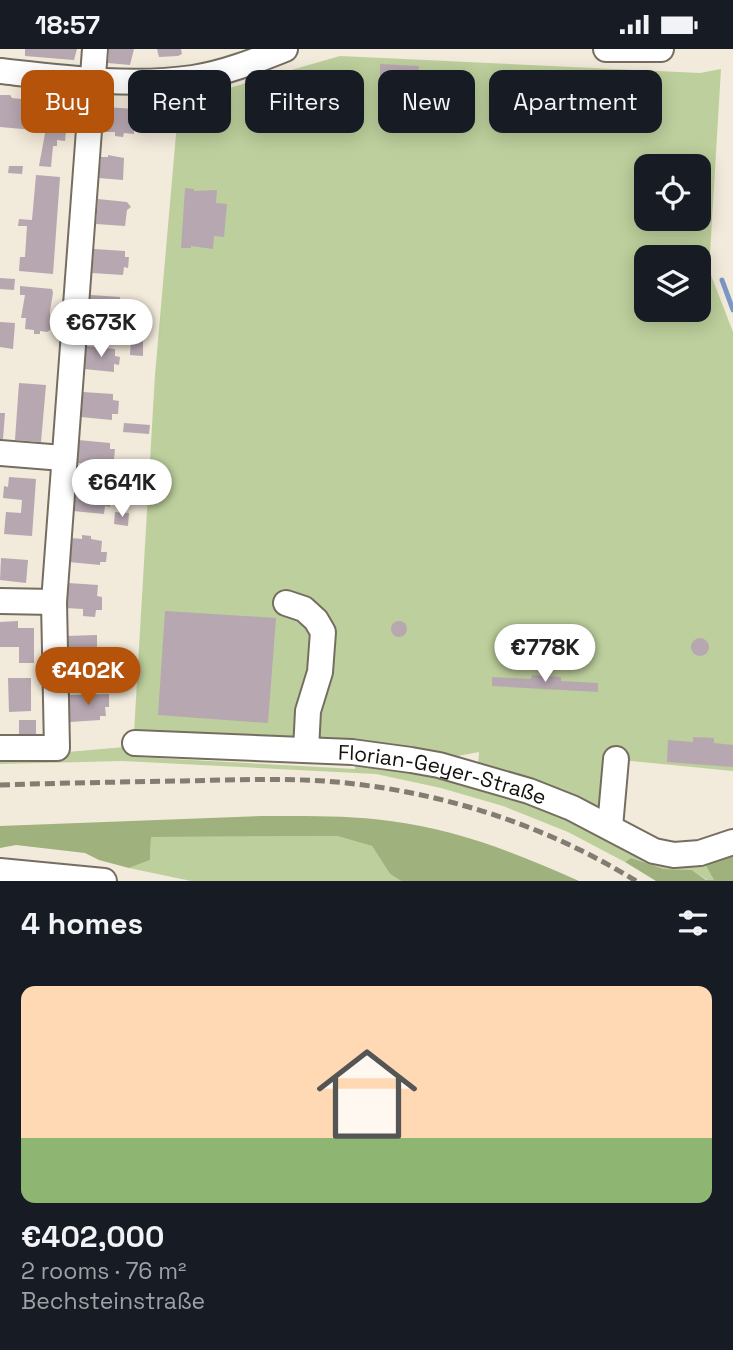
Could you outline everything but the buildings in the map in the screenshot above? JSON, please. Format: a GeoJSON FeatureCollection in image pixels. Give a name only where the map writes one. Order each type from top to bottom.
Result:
{"type":"FeatureCollection","features":[{"type":"Feature","properties":{"kind":"street"},"geometry":{"type":"LineString","coordinates":[[94,70],[95,49]]}},
{"type":"Feature","properties":{"kind":"street"},"geometry":{"type":"LineString","coordinates":[[114,81],[193,78],[224,71],[285,49]]}},
{"type":"Feature","properties":{"kind":"street"},"geometry":{"type":"LineString","coordinates":[[606,49],[661,49]]}},
{"type":"Feature","properties":{"kind":"street"},"geometry":{"type":"LineString","coordinates":[[0,71],[21,73]]}},
{"type":"Feature","properties":{"kind":"street"},"geometry":{"type":"LineString","coordinates":[[0,748],[57,748],[54,602],[89,133]]}},
{"type":"Feature","properties":{"kind":"street"},"geometry":{"type":"LineString","coordinates":[[0,453],[63,458]]}},
{"type":"Feature","properties":{"kind":"street"},"geometry":{"type":"LineString","coordinates":[[0,601],[54,602]]}},
{"type":"Feature","properties":{"kind":"street"},"geometry":{"type":"LineString","coordinates":[[286,603],[304,610],[323,632],[320,671],[308,711],[306,750]]}},
{"type":"Feature","properties":{"kind":"street","name":"Florian-Geyer-Straße"},"geometry":{"type":"LineString","coordinates":[[135,743],[352,752],[439,765],[529,791],[610,827],[654,851],[674,855],[700,853],[733,842]]}},
{"type":"Feature","properties":{"kind":"street"},"geometry":{"type":"LineString","coordinates":[[610,827],[616,759]]}},
{"type":"Feature","properties":{"kind":"street"},"geometry":{"type":"LineString","coordinates":[[0,871],[104,881]]}},
{"type":"Feature","properties":{"kind":"green space"},"geometry":{"type":"Polygon","coordinates":[[[340,56],[636,70],[489,70],[489,133],[662,133],[662,71],[700,73],[721,69],[710,245],[634,245],[634,322],[711,322],[711,275],[733,332],[733,771],[611,759],[605,807],[599,810],[478,768],[479,752],[458,756],[321,746],[307,732],[294,732],[292,742],[134,733],[155,375],[176,133],[231,133],[231,88],[245,83],[245,133],[364,133],[364,70],[292,70],[340,56]]]}},
{"type":"Feature","properties":{"kind":"green space"},"geometry":{"type":"Polygon","coordinates":[[[136,746],[136,757],[355,769],[356,759],[423,769],[703,860],[715,880],[707,880],[692,870],[664,869],[631,858],[625,862],[568,832],[503,806],[441,788],[376,774],[123,761],[0,764],[0,754],[45,754],[136,746]]]}},
{"type":"Feature","properties":{"kind":"green space"},"geometry":{"type":"Polygon","coordinates":[[[326,816],[415,825],[487,844],[579,881],[401,881],[390,874],[372,846],[337,836],[151,837],[150,860],[129,868],[99,860],[85,853],[16,845],[0,848],[0,826],[326,816]]]}},
{"type":"Feature","properties":{"kind":"green space"},"geometry":{"type":"Polygon","coordinates":[[[337,836],[372,846],[390,874],[401,881],[191,881],[129,868],[150,860],[151,837],[337,836]]]}},
{"type":"Feature","properties":{"kind":"green space"},"geometry":{"type":"Polygon","coordinates":[[[733,854],[733,881],[656,881],[625,862],[631,858],[664,869],[692,870],[706,880],[714,880],[703,860],[733,854]]]}},
{"type":"Feature","properties":{"kind":"waterway"},"geometry":{"type":"LineString","coordinates":[[722,280],[733,310]]}},
{"type":"Feature","properties":{"kind":"railway"},"geometry":{"type":"LineString","coordinates":[[0,785],[271,779],[365,785],[486,812],[563,842],[636,881]]}}]}
